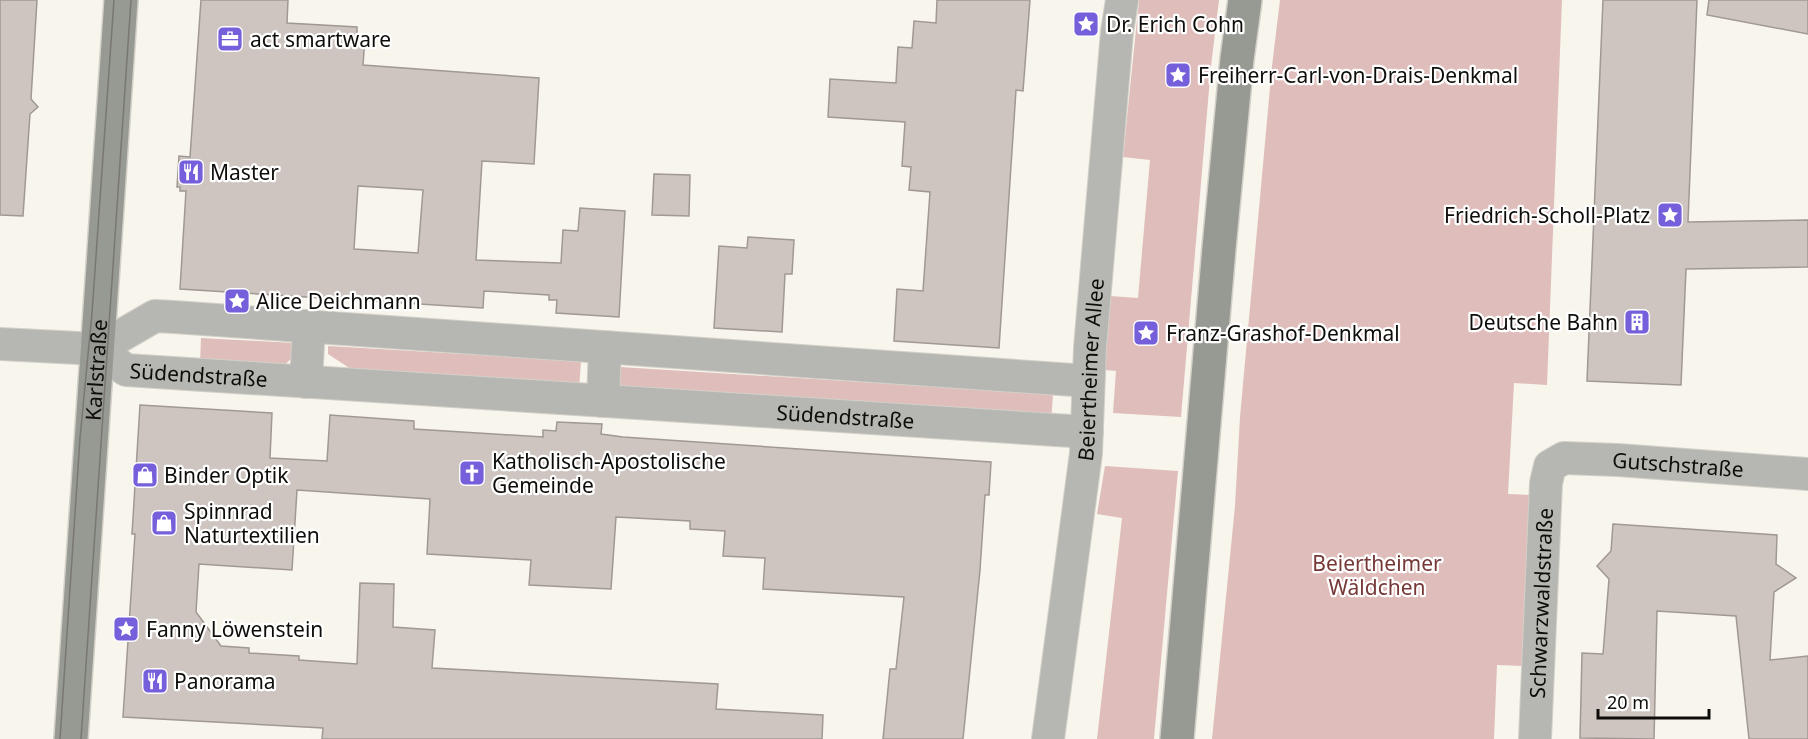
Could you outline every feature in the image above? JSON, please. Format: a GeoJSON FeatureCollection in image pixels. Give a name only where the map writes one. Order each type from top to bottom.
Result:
{"type":"FeatureCollection","features":[{"type":"Feature","properties":{"kind":"main road","name":"Karlstraße"},"geometry":{"type":"LineString","coordinates":[[70,739],[121,0]]}},
{"type":"Feature","properties":{"kind":"main road"},"geometry":{"type":"LineString","coordinates":[[1177,739],[1237,59],[1245,0]]}},
{"type":"Feature","properties":{"kind":"street","name":"Beiertheimer Allee"},"geometry":{"type":"LineString","coordinates":[[1048,739],[1086,453],[1090,348],[1117,32],[1122,0]]}},
{"type":"Feature","properties":{"kind":"street","name":"Südendstraße"},"geometry":{"type":"LineString","coordinates":[[1087,432],[126,370],[98,349],[155,316],[1088,381]]}},
{"type":"Feature","properties":{"kind":"street"},"geometry":{"type":"LineString","coordinates":[[306,382],[309,326]]}},
{"type":"Feature","properties":{"kind":"street"},"geometry":{"type":"LineString","coordinates":[[0,344],[98,349]]}},
{"type":"Feature","properties":{"kind":"street"},"geometry":{"type":"LineString","coordinates":[[603,401],[605,347]]}},
{"type":"Feature","properties":{"kind":"street","name":"Gutschstraße"},"geometry":{"type":"LineString","coordinates":[[1550,466],[1564,458],[1808,474]]}},
{"type":"Feature","properties":{"kind":"street","name":"Schwarzwaldstraße"},"geometry":{"type":"LineString","coordinates":[[1535,739],[1546,483],[1550,466]]}},
{"type":"Feature","properties":{"kind":"green space"},"geometry":{"type":"Polygon","coordinates":[[[1139,0],[1219,0],[1211,66],[1181,417],[1113,413],[1116,371],[1105,370],[1110,296],[1138,298],[1150,160],[1123,157],[1139,0]]]}},
{"type":"Feature","properties":{"kind":"green space","name":"Beiertheimer Wäldchen"},"geometry":{"type":"Polygon","coordinates":[[[1280,0],[1562,0],[1547,385],[1514,383],[1508,494],[1530,495],[1523,666],[1497,665],[1494,739],[1212,739],[1235,506],[1240,417],[1272,66],[1280,0]]]}},
{"type":"Feature","properties":{"kind":"green space"},"geometry":{"type":"Polygon","coordinates":[[[201,338],[295,343],[294,356],[280,369],[200,364],[201,338]]]}},
{"type":"Feature","properties":{"kind":"green space"},"geometry":{"type":"Polygon","coordinates":[[[328,346],[581,361],[579,390],[363,377],[328,354],[328,346]]]}},
{"type":"Feature","properties":{"kind":"green space"},"geometry":{"type":"Polygon","coordinates":[[[620,367],[1053,394],[1051,422],[618,393],[620,367]]]}},
{"type":"Feature","properties":{"kind":"green space"},"geometry":{"type":"Polygon","coordinates":[[[1105,466],[1178,471],[1154,739],[1097,739],[1122,518],[1097,514],[1105,466]]]}},
{"type":"Feature","properties":{"kind":"building"},"geometry":{"type":"Polygon","coordinates":[[[0,0],[37,0],[31,99],[38,107],[30,114],[23,216],[0,215],[0,0]]]}},
{"type":"Feature","properties":{"kind":"building"},"geometry":{"type":"Polygon","coordinates":[[[201,0],[288,0],[287,23],[357,27],[357,37],[365,38],[363,65],[539,78],[534,164],[482,161],[476,260],[561,263],[563,230],[578,231],[580,208],[625,211],[619,317],[556,313],[557,300],[549,300],[549,295],[484,291],[483,308],[180,289],[186,191],[180,191],[180,187],[177,187],[179,156],[190,157],[201,0]],[[358,186],[354,249],[418,253],[423,190],[358,186]]]}},
{"type":"Feature","properties":{"kind":"building"},"geometry":{"type":"Polygon","coordinates":[[[937,0],[1030,0],[1023,91],[1016,90],[999,348],[894,341],[897,289],[923,291],[930,192],[909,190],[911,167],[902,166],[905,122],[828,117],[830,79],[896,83],[898,47],[912,48],[914,21],[936,23],[937,0]]]}},
{"type":"Feature","properties":{"kind":"building"},"geometry":{"type":"Polygon","coordinates":[[[1603,0],[1697,0],[1688,222],[1808,220],[1808,267],[1686,269],[1681,385],[1587,381],[1603,0]]]}},
{"type":"Feature","properties":{"kind":"building"},"geometry":{"type":"Polygon","coordinates":[[[1709,0],[1808,0],[1808,34],[1707,15],[1709,0]]]}},
{"type":"Feature","properties":{"kind":"building"},"geometry":{"type":"Polygon","coordinates":[[[654,174],[690,175],[689,216],[652,215],[654,174]]]}},
{"type":"Feature","properties":{"kind":"building"},"geometry":{"type":"Polygon","coordinates":[[[748,237],[794,240],[792,274],[785,274],[782,332],[714,328],[719,246],[747,248],[748,237]]]}},
{"type":"Feature","properties":{"kind":"building"},"geometry":{"type":"Polygon","coordinates":[[[140,405],[272,413],[270,458],[327,461],[330,415],[414,421],[414,429],[543,437],[543,430],[556,431],[557,422],[602,424],[601,434],[623,437],[991,462],[989,495],[985,495],[963,739],[883,739],[890,669],[896,669],[904,597],[763,589],[765,558],[723,556],[725,531],[690,529],[690,521],[616,517],[611,589],[529,585],[531,560],[427,554],[430,499],[297,490],[292,570],[199,564],[196,612],[221,646],[249,648],[249,653],[299,656],[299,660],[357,664],[360,583],[394,584],[393,627],[435,630],[432,668],[718,684],[716,709],[823,715],[822,739],[322,739],[323,728],[123,717],[135,534],[132,534],[140,405]]]}},
{"type":"Feature","properties":{"kind":"building"},"geometry":{"type":"Polygon","coordinates":[[[1613,524],[1777,535],[1776,564],[1796,578],[1774,592],[1770,660],[1808,656],[1808,739],[1749,739],[1736,616],[1657,611],[1654,739],[1580,738],[1582,653],[1603,654],[1609,579],[1597,566],[1611,551],[1613,524]]]}},
{"type":"Feature","properties":{"kind":"tram line"},"geometry":{"type":"LineString","coordinates":[[60,739],[80,438],[92,313],[114,0]]}},
{"type":"Feature","properties":{"kind":"tram line"},"geometry":{"type":"LineString","coordinates":[[81,739],[131,0]]}},
{"type":"Feature","properties":{"kind":"place","name":"Dr. Erich Cohn"},"geometry":{"type":"Point","coordinates":[1086,24]}},
{"type":"Feature","properties":{"kind":"place","name":"act smartware"},"geometry":{"type":"Point","coordinates":[230,39]}},
{"type":"Feature","properties":{"kind":"place","name":"Freiherr-Carl-von-Drais-Denkmal"},"geometry":{"type":"Point","coordinates":[1178,75]}},
{"type":"Feature","properties":{"kind":"place","name":"Master"},"geometry":{"type":"Point","coordinates":[191,172]}},
{"type":"Feature","properties":{"kind":"place","name":"Friedrich-Scholl-Platz"},"geometry":{"type":"Point","coordinates":[1670,215]}},
{"type":"Feature","properties":{"kind":"place","name":"Alice Deichmann"},"geometry":{"type":"Point","coordinates":[237,301]}},
{"type":"Feature","properties":{"kind":"place","name":"Deutsche Bahn"},"geometry":{"type":"Point","coordinates":[1637,322]}},
{"type":"Feature","properties":{"kind":"place","name":"Franz-Grashof-Denkmal"},"geometry":{"type":"Point","coordinates":[1146,333]}},
{"type":"Feature","properties":{"kind":"place","name":"Katholisch-Apostolische Gemeinde"},"geometry":{"type":"Point","coordinates":[472,473]}},
{"type":"Feature","properties":{"kind":"place","name":"Binder Optik"},"geometry":{"type":"Point","coordinates":[145,475]}},
{"type":"Feature","properties":{"kind":"place","name":"Spinnrad Naturtextilien"},"geometry":{"type":"Point","coordinates":[164,523]}},
{"type":"Feature","properties":{"kind":"place","name":"Fanny Löwenstein"},"geometry":{"type":"Point","coordinates":[126,629]}},
{"type":"Feature","properties":{"kind":"place","name":"Panorama"},"geometry":{"type":"Point","coordinates":[155,681]}}]}
